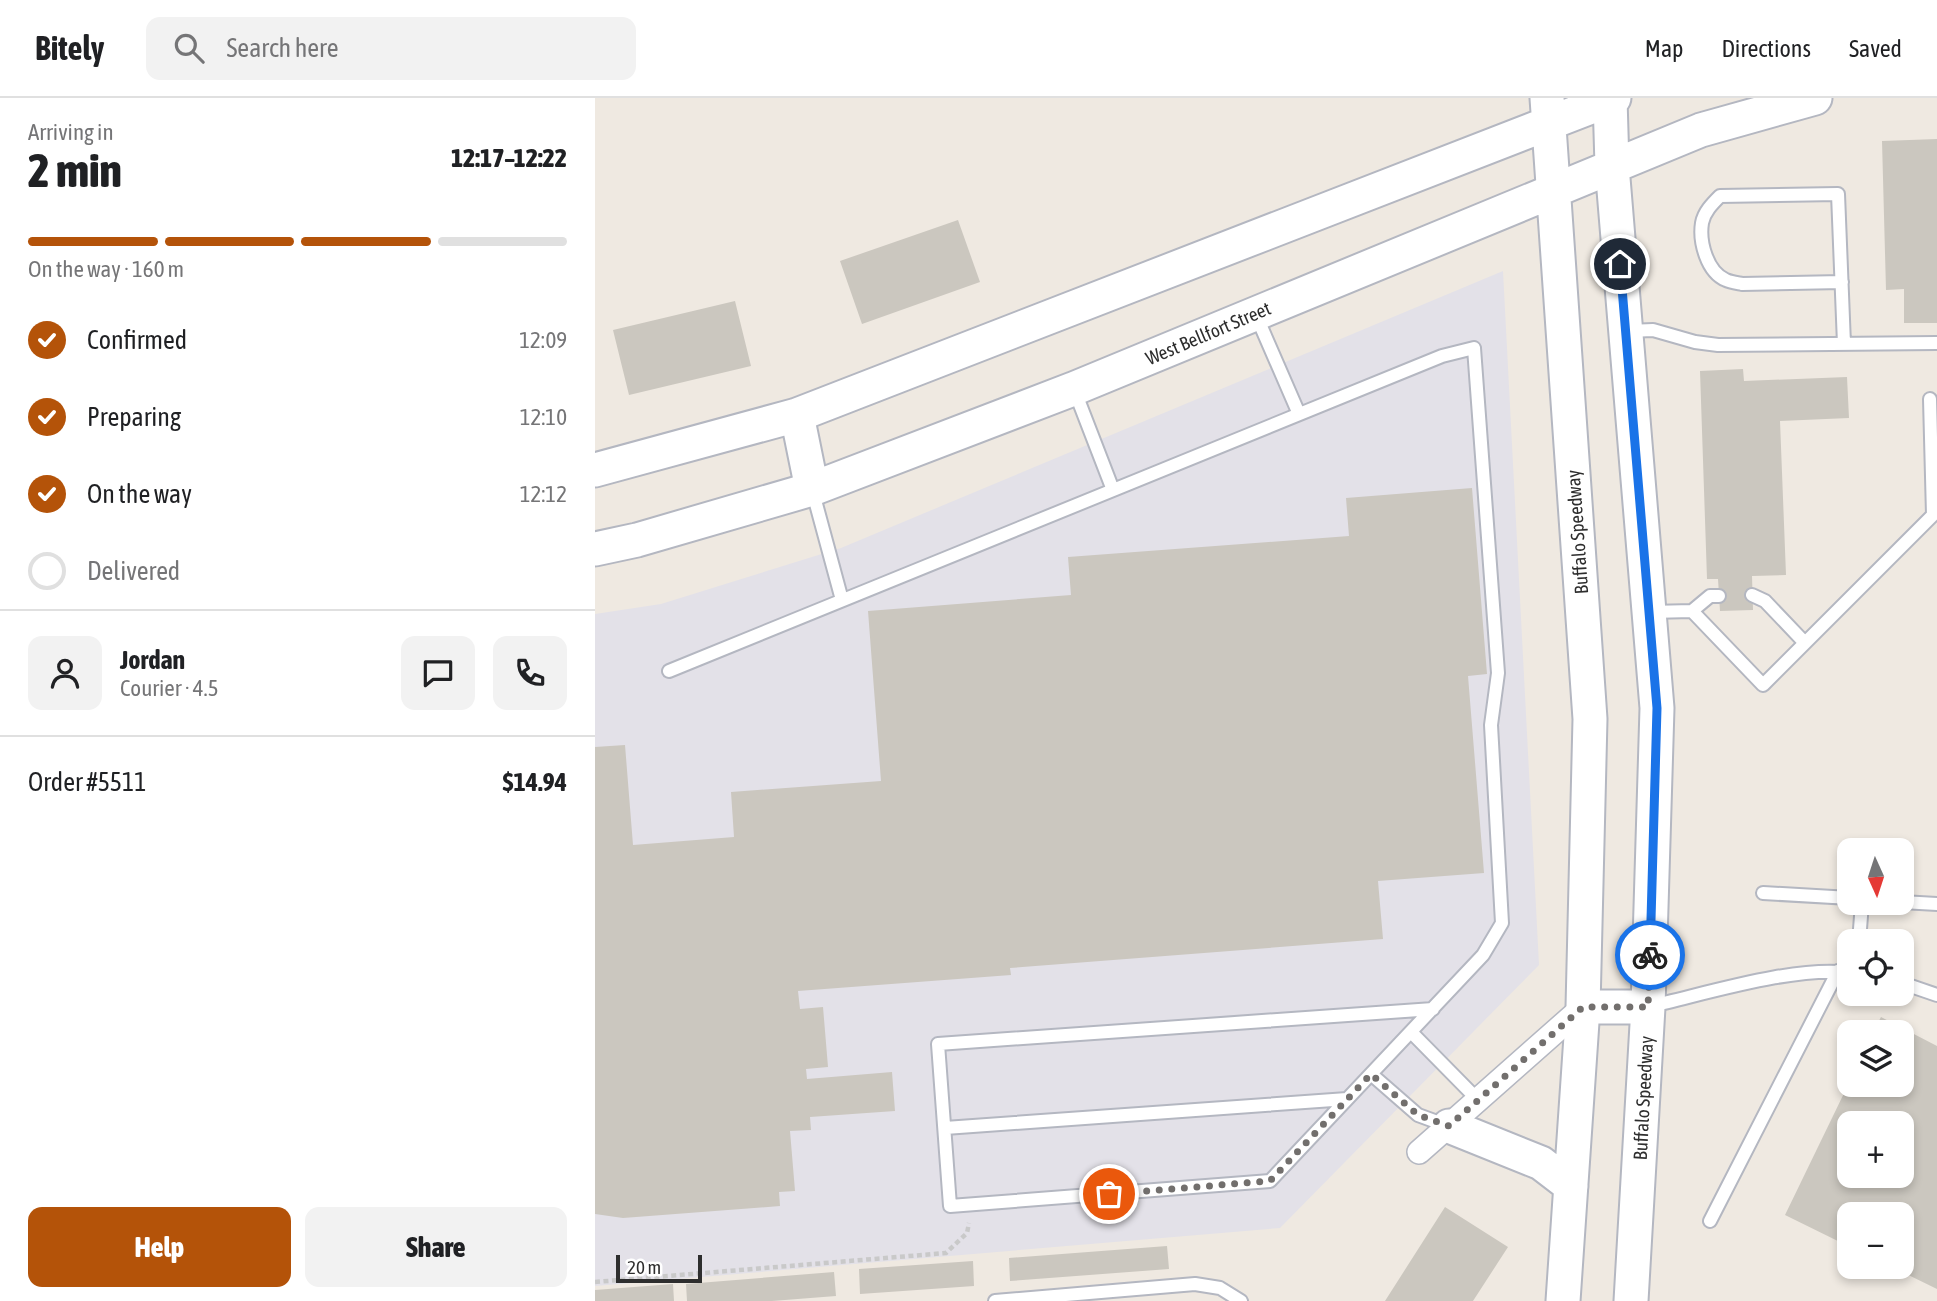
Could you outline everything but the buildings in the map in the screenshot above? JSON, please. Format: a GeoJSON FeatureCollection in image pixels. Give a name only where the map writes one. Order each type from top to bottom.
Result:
{"type":"FeatureCollection","features":[{"type":"Feature","properties":{"kind":"main road","name":"West Bellfort Street"},"geometry":{"type":"LineString","coordinates":[[595,549],[638,540],[811,489],[1073,389],[1553,189],[1702,130],[1815,98]]}},
{"type":"Feature","properties":{"kind":"main road","name":"Buffalo Speedway"},"geometry":{"type":"LineString","coordinates":[[1612,99],[1612,166],[1657,708],[1648,1007],[1632,1301]]}},
{"type":"Feature","properties":{"kind":"main road"},"geometry":{"type":"LineString","coordinates":[[595,470],[797,415],[1548,111],[1612,99]]}},
{"type":"Feature","properties":{"kind":"main road","name":"Buffalo Speedway"},"geometry":{"type":"LineString","coordinates":[[1548,111],[1590,719],[1583,1007],[1563,1301]]}},
{"type":"Feature","properties":{"kind":"main road"},"geometry":{"type":"LineString","coordinates":[[797,415],[811,489]]}},
{"type":"Feature","properties":{"kind":"main road"},"geometry":{"type":"LineString","coordinates":[[1583,1007],[1648,1007]]}},
{"type":"Feature","properties":{"kind":"main road"},"geometry":{"type":"LineString","coordinates":[[1449,1126],[1541,1163],[1571,1186]]}},
{"type":"Feature","properties":{"kind":"street"},"geometry":{"type":"LineString","coordinates":[[1419,1152],[1583,1007]]}},
{"type":"Feature","properties":{"kind":"lane"},"geometry":{"type":"LineString","coordinates":[[1842,282],[1742,284],[1726,281],[1714,272],[1706,258],[1702,221],[1709,207],[1720,196],[1838,194],[1845,344]]}},
{"type":"Feature","properties":{"kind":"lane"},"geometry":{"type":"LineString","coordinates":[[1255,313],[1299,414]]}},
{"type":"Feature","properties":{"kind":"lane"},"geometry":{"type":"LineString","coordinates":[[1626,331],[1653,330],[1695,342],[1718,345],[1937,343]]}},
{"type":"Feature","properties":{"kind":"lane"},"geometry":{"type":"LineString","coordinates":[[669,671],[1443,356],[1474,348],[1497,673],[1491,725],[1502,923],[1483,955],[1433,1009],[1270,1181],[950,1206],[939,1044],[1433,1009]]}},
{"type":"Feature","properties":{"kind":"lane"},"geometry":{"type":"LineString","coordinates":[[1073,389],[1113,490]]}},
{"type":"Feature","properties":{"kind":"lane"},"geometry":{"type":"LineString","coordinates":[[1692,611],[1763,685],[1933,515],[1930,399]]}},
{"type":"Feature","properties":{"kind":"lane"},"geometry":{"type":"LineString","coordinates":[[811,489],[842,600]]}},
{"type":"Feature","properties":{"kind":"lane"},"geometry":{"type":"LineString","coordinates":[[1752,595],[1765,601],[1805,642]]}},
{"type":"Feature","properties":{"kind":"lane"},"geometry":{"type":"LineString","coordinates":[[1649,612],[1692,611],[1710,596],[1719,596]]}},
{"type":"Feature","properties":{"kind":"lane"},"geometry":{"type":"LineString","coordinates":[[1763,893],[1837,897]]}},
{"type":"Feature","properties":{"kind":"lane"},"geometry":{"type":"LineString","coordinates":[[1915,903],[1937,904]]}},
{"type":"Feature","properties":{"kind":"lane"},"geometry":{"type":"LineString","coordinates":[[1648,1007],[1784,976],[1837,972]]}},
{"type":"Feature","properties":{"kind":"lane"},"geometry":{"type":"LineString","coordinates":[[1710,1221],[1837,985]]}},
{"type":"Feature","properties":{"kind":"lane"},"geometry":{"type":"LineString","coordinates":[[1914,986],[1937,995]]}},
{"type":"Feature","properties":{"kind":"lane"},"geometry":{"type":"LineString","coordinates":[[1411,1032],[1478,1100]]}},
{"type":"Feature","properties":{"kind":"lane"},"geometry":{"type":"LineString","coordinates":[[1371,1074],[1418,1115],[1449,1126]]}},
{"type":"Feature","properties":{"kind":"lane"},"geometry":{"type":"LineString","coordinates":[[944,1128],[1347,1099]]}},
{"type":"Feature","properties":{"kind":"lane"},"geometry":{"type":"LineString","coordinates":[[995,1301],[1195,1284],[1220,1288],[1241,1301]]}},
{"type":"Feature","properties":{"kind":"path"},"geometry":{"type":"LineString","coordinates":[[595,1282],[946,1253],[967,1233],[974,1205]]}},
{"type":"Feature","properties":{"kind":"shaded area"},"geometry":{"type":"Polygon","coordinates":[[[1503,271],[1539,965],[1280,1228],[595,1286],[595,614],[661,604],[841,548],[1503,271]]]}},
{"type":"Feature","properties":{"kind":"way so far"},"geometry":{"type":"LineString","coordinates":[[1109,1194],[1270,1181],[1371,1074],[1418,1115],[1449,1126],[1583,1007],[1648,1007],[1650,955]]}},
{"type":"Feature","properties":{"kind":"route"},"geometry":{"type":"LineString","coordinates":[[1620,264],[1657,708],[1650,955]]}}]}
